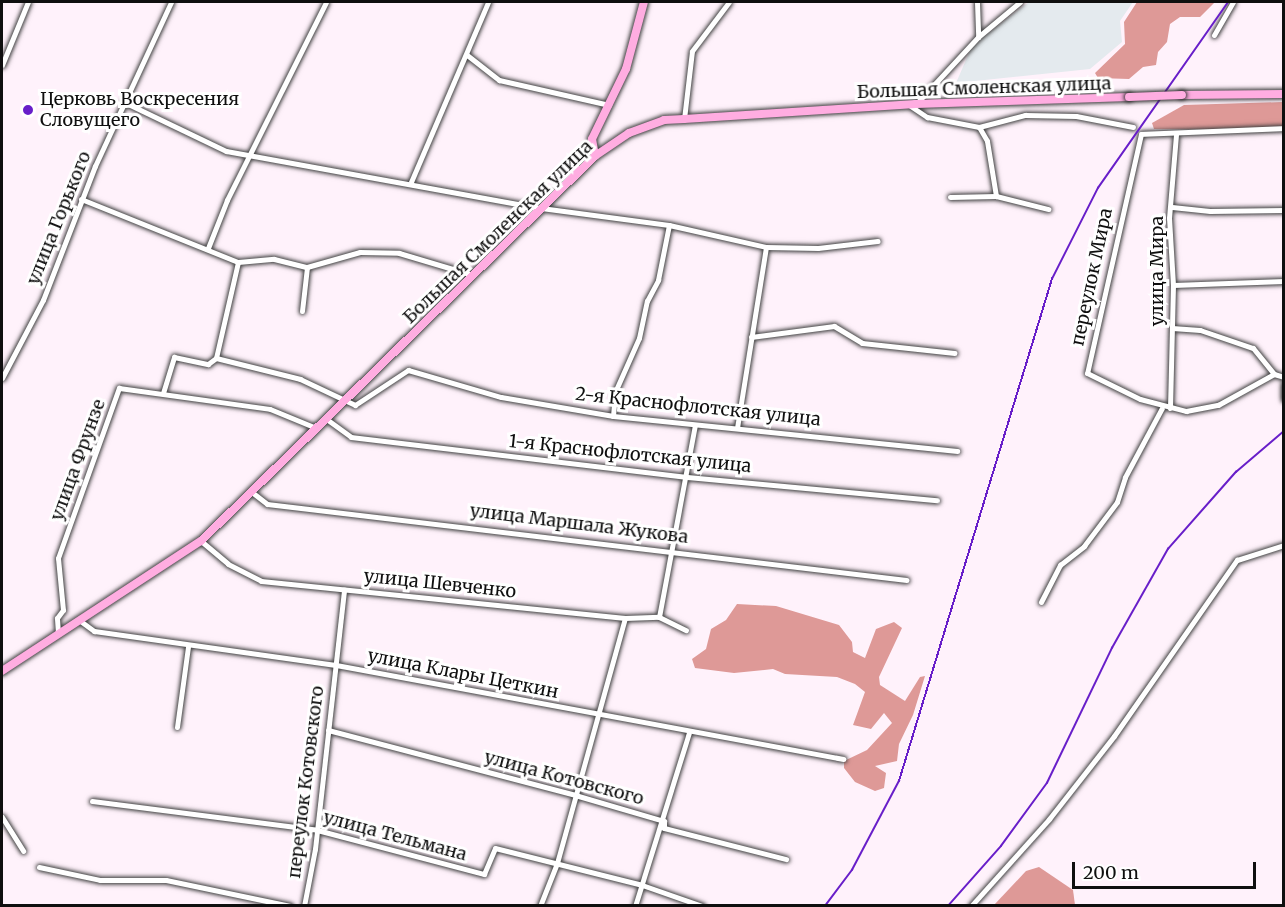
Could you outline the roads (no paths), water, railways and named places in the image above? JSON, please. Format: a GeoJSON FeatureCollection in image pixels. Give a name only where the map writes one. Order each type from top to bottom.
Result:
{"type":"FeatureCollection","features":[{"type":"Feature","properties":{"kind":"main road"},"geometry":{"type":"LineString","coordinates":[[595,156],[592,139],[626,69],[644,2]]}},
{"type":"Feature","properties":{"kind":"main road","name":"Большая Смоленская улица"},"geometry":{"type":"LineString","coordinates":[[2,670],[201,541],[253,494],[326,418],[595,156],[629,133],[664,120],[913,104],[1284,94]]}},
{"type":"Feature","properties":{"kind":"street"},"geometry":{"type":"LineString","coordinates":[[2,65],[28,2]]}},
{"type":"Feature","properties":{"kind":"street","name":"улица Горького"},"geometry":{"type":"LineString","coordinates":[[2,378],[43,300],[81,199],[171,2]]}},
{"type":"Feature","properties":{"kind":"street"},"geometry":{"type":"LineString","coordinates":[[208,248],[250,155],[326,2]]}},
{"type":"Feature","properties":{"kind":"street"},"geometry":{"type":"LineString","coordinates":[[411,182],[488,2]]}},
{"type":"Feature","properties":{"kind":"street"},"geometry":{"type":"LineString","coordinates":[[684,118],[692,51],[729,2]]}},
{"type":"Feature","properties":{"kind":"street"},"geometry":{"type":"LineString","coordinates":[[977,2],[978,37]]}},
{"type":"Feature","properties":{"kind":"street"},"geometry":{"type":"LineString","coordinates":[[1020,2],[978,37],[913,104],[927,117],[979,127],[1025,115],[1076,116],[1133,127]]}},
{"type":"Feature","properties":{"kind":"street"},"geometry":{"type":"LineString","coordinates":[[1214,35],[1233,2]]}},
{"type":"Feature","properties":{"kind":"street"},"geometry":{"type":"LineString","coordinates":[[467,55],[499,80],[609,105]]}},
{"type":"Feature","properties":{"kind":"street"},"geometry":{"type":"LineString","coordinates":[[124,102],[226,151],[411,182],[541,208],[669,225],[766,247],[879,241]]}},
{"type":"Feature","properties":{"kind":"street"},"geometry":{"type":"LineString","coordinates":[[979,127],[989,151],[996,196]]}},
{"type":"Feature","properties":{"kind":"street"},"geometry":{"type":"LineString","coordinates":[[1176,134],[1284,128]]}},
{"type":"Feature","properties":{"kind":"street","name":"переулок Мира"},"geometry":{"type":"LineString","coordinates":[[1176,134],[1142,134],[1137,142],[1087,373],[1162,408],[1186,411],[1218,405],[1274,374]]}},
{"type":"Feature","properties":{"kind":"street","name":"улица Мира"},"geometry":{"type":"LineString","coordinates":[[1170,408],[1173,285],[1169,218],[1172,207],[1176,134]]}},
{"type":"Feature","properties":{"kind":"street"},"geometry":{"type":"LineString","coordinates":[[950,197],[996,196],[1048,209]]}},
{"type":"Feature","properties":{"kind":"street"},"geometry":{"type":"LineString","coordinates":[[81,199],[208,248],[238,262],[274,259],[307,267],[360,252],[399,254],[473,275]]}},
{"type":"Feature","properties":{"kind":"street"},"geometry":{"type":"LineString","coordinates":[[1172,207],[1210,211],[1284,210]]}},
{"type":"Feature","properties":{"kind":"street"},"geometry":{"type":"LineString","coordinates":[[612,416],[615,392],[639,338],[647,301],[658,280],[669,225]]}},
{"type":"Feature","properties":{"kind":"street"},"geometry":{"type":"LineString","coordinates":[[737,428],[766,247]]}},
{"type":"Feature","properties":{"kind":"street"},"geometry":{"type":"LineString","coordinates":[[163,393],[174,357],[208,364],[216,358],[238,262]]}},
{"type":"Feature","properties":{"kind":"street"},"geometry":{"type":"LineString","coordinates":[[302,311],[307,267]]}},
{"type":"Feature","properties":{"kind":"street"},"geometry":{"type":"LineString","coordinates":[[1173,285],[1284,281]]}},
{"type":"Feature","properties":{"kind":"street"},"geometry":{"type":"LineString","coordinates":[[751,337],[834,326],[862,343],[954,353]]}},
{"type":"Feature","properties":{"kind":"street"},"geometry":{"type":"LineString","coordinates":[[1172,328],[1200,330],[1253,348],[1274,374],[1284,377]]}},
{"type":"Feature","properties":{"kind":"street"},"geometry":{"type":"LineString","coordinates":[[216,358],[300,379],[343,402]]}},
{"type":"Feature","properties":{"kind":"street","name":"2-я Краснофлотская улица"},"geometry":{"type":"LineString","coordinates":[[343,402],[356,405],[408,370],[501,397],[612,416],[957,452]]}},
{"type":"Feature","properties":{"kind":"street"},"geometry":{"type":"LineString","coordinates":[[1284,384],[1284,399]]}},
{"type":"Feature","properties":{"kind":"street","name":"улица Фрунзе"},"geometry":{"type":"LineString","coordinates":[[58,633],[57,618],[63,610],[58,558],[119,388],[270,409],[316,428]]}},
{"type":"Feature","properties":{"kind":"street"},"geometry":{"type":"LineString","coordinates":[[1041,602],[1060,565],[1084,546],[1117,502],[1125,477],[1162,408]]}},
{"type":"Feature","properties":{"kind":"street","name":"1-я Краснофлотская улица"},"geometry":{"type":"LineString","coordinates":[[326,418],[351,437],[687,477],[937,500]]}},
{"type":"Feature","properties":{"kind":"street"},"geometry":{"type":"LineString","coordinates":[[659,617],[687,477],[694,425]]}},
{"type":"Feature","properties":{"kind":"street","name":"улица Маршала Жукова"},"geometry":{"type":"LineString","coordinates":[[253,494],[267,504],[672,550],[906,580]]}},
{"type":"Feature","properties":{"kind":"street","name":"улица Шевченко"},"geometry":{"type":"LineString","coordinates":[[201,541],[228,564],[261,581],[625,618],[659,617],[686,630]]}},
{"type":"Feature","properties":{"kind":"street"},"geometry":{"type":"LineString","coordinates":[[971,906],[1049,819],[1114,736],[1237,560],[1284,545]]}},
{"type":"Feature","properties":{"kind":"street","name":"переулок Котовского"},"geometry":{"type":"LineString","coordinates":[[304,906],[317,830],[344,590]]}},
{"type":"Feature","properties":{"kind":"street"},"geometry":{"type":"LineString","coordinates":[[540,906],[557,863],[625,618]]}},
{"type":"Feature","properties":{"kind":"street","name":"улица Клары Цеткин"},"geometry":{"type":"LineString","coordinates":[[80,620],[94,631],[188,647],[336,665],[597,716],[843,759]]}},
{"type":"Feature","properties":{"kind":"street"},"geometry":{"type":"LineString","coordinates":[[177,727],[188,647]]}},
{"type":"Feature","properties":{"kind":"street","name":"улица Котовского"},"geometry":{"type":"LineString","coordinates":[[328,730],[575,795],[664,821],[664,828],[786,859]]}},
{"type":"Feature","properties":{"kind":"street"},"geometry":{"type":"LineString","coordinates":[[635,906],[664,821],[689,733]]}},
{"type":"Feature","properties":{"kind":"street","name":"улица Тельмана"},"geometry":{"type":"LineString","coordinates":[[93,801],[317,830],[484,874],[495,848],[642,885],[702,906]]}},
{"type":"Feature","properties":{"kind":"street"},"geometry":{"type":"LineString","coordinates":[[2,817],[24,851]]}},
{"type":"Feature","properties":{"kind":"street"},"geometry":{"type":"LineString","coordinates":[[39,867],[100,880],[166,880],[290,906]]}},
{"type":"Feature","properties":{"kind":"railway"},"geometry":{"type":"LineString","coordinates":[[825,906],[852,870],[899,781],[1052,279],[1098,188],[1228,2]]}},
{"type":"Feature","properties":{"kind":"railway"},"geometry":{"type":"LineString","coordinates":[[948,906],[1001,846],[1047,783],[1112,648],[1168,549],[1236,472],[1284,431]]}},
{"type":"Feature","properties":{"kind":"place","name":"Церковь Воскресения Словущего"},"geometry":{"type":"Point","coordinates":[28,110]}}]}
